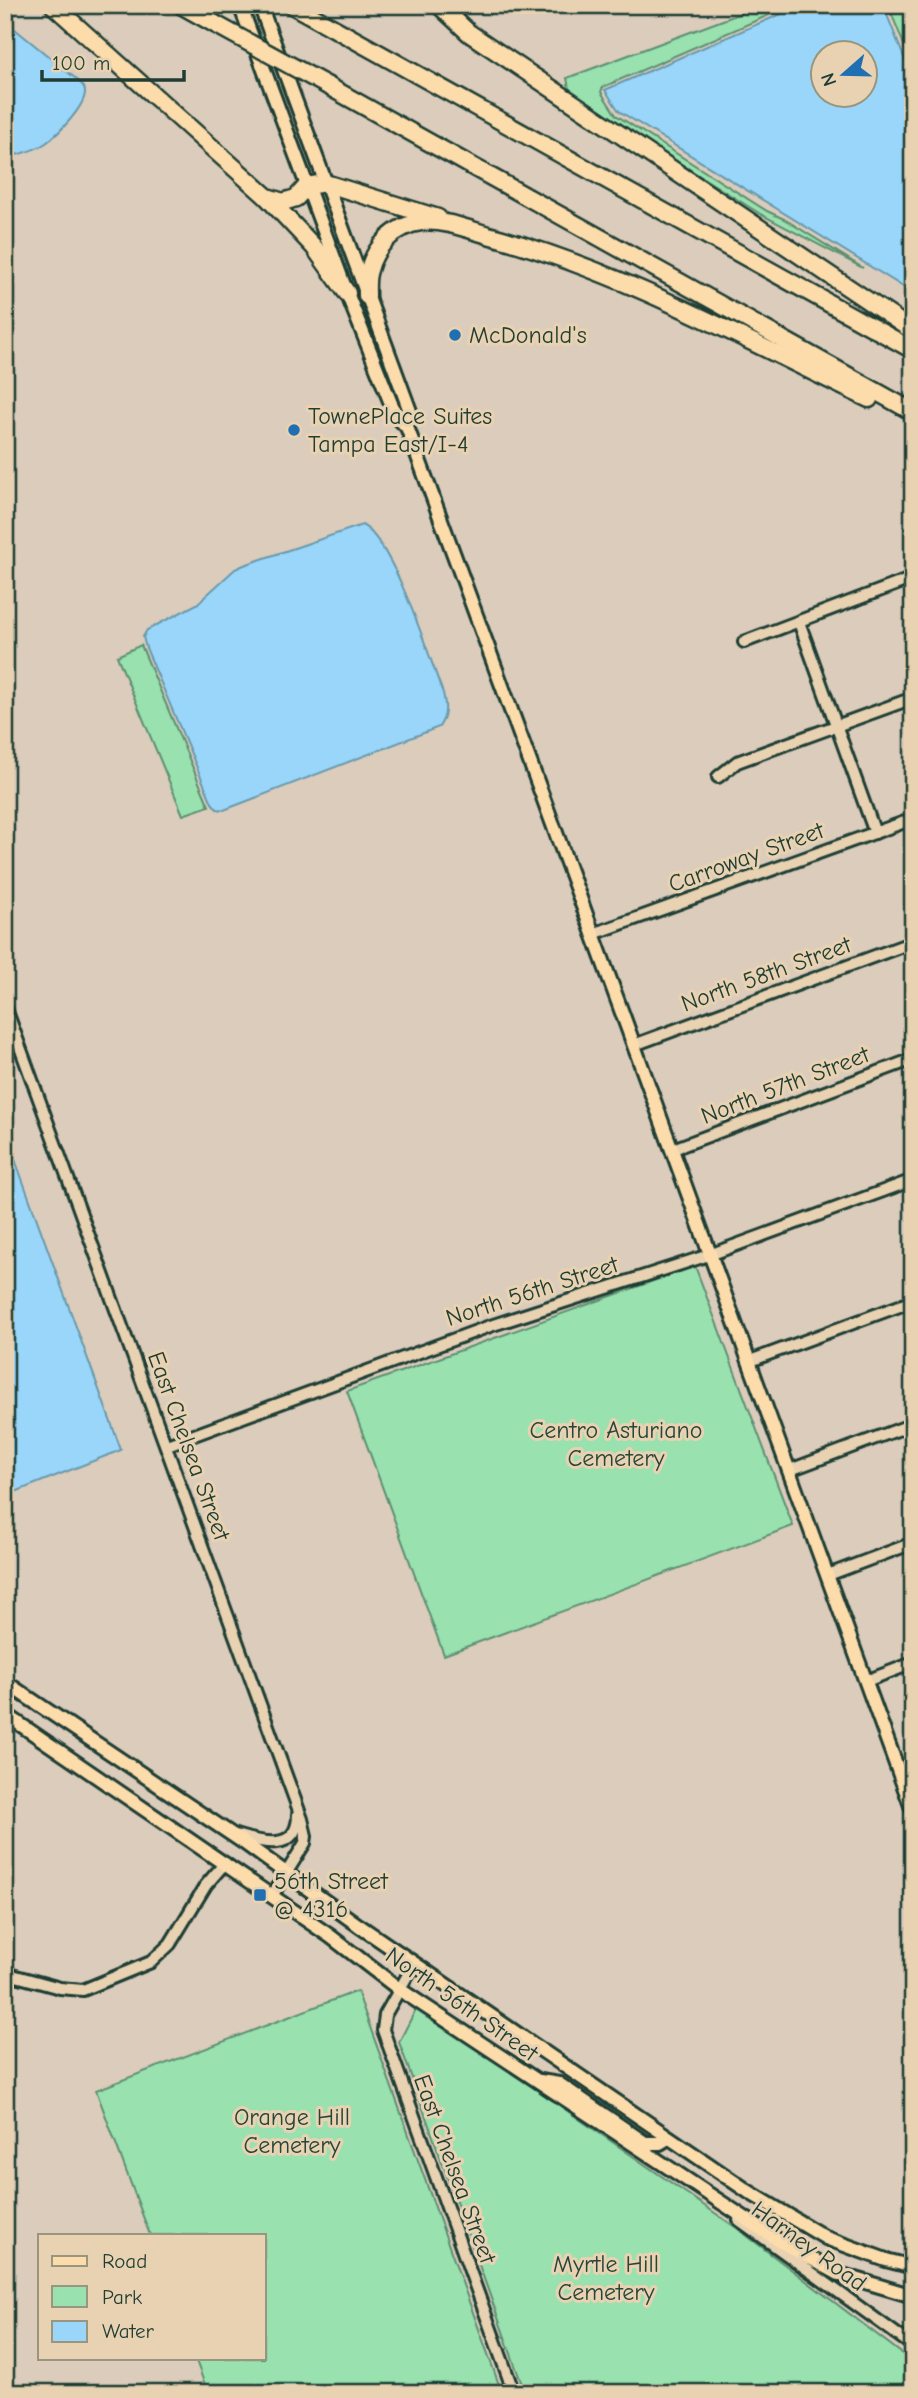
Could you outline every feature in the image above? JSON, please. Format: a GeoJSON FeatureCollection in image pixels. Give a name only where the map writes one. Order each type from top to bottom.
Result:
{"type":"FeatureCollection","features":[{"type":"Feature","properties":{"kind":"highway"},"geometry":{"type":"LineString","coordinates":[[54,5],[267,197],[314,247],[347,293]]}},
{"type":"Feature","properties":{"kind":"highway"},"geometry":{"type":"LineString","coordinates":[[181,5],[913,412]]}},
{"type":"Feature","properties":{"kind":"highway"},"geometry":{"type":"LineString","coordinates":[[439,5],[469,33],[913,331]]}},
{"type":"Feature","properties":{"kind":"highway"},"geometry":{"type":"LineString","coordinates":[[296,7],[913,349]]}},
{"type":"Feature","properties":{"kind":"highway"},"geometry":{"type":"LineString","coordinates":[[267,197],[283,201],[296,198],[307,186],[325,183],[514,242],[634,287],[913,420]]}},
{"type":"Feature","properties":{"kind":"highway"},"geometry":{"type":"LineString","coordinates":[[367,296],[368,271],[375,253],[400,229],[421,222],[454,225],[514,242]]}},
{"type":"Feature","properties":{"kind":"main road"},"geometry":{"type":"LineString","coordinates":[[240,5],[347,293],[396,416],[407,427],[712,1254],[866,1681],[908,1785],[913,1811]]}},
{"type":"Feature","properties":{"kind":"main road"},"geometry":{"type":"LineString","coordinates":[[260,5],[410,411],[407,427]]}},
{"type":"Feature","properties":{"kind":"main road","name":"North 56th Street"},"geometry":{"type":"LineString","coordinates":[[6,1685],[230,1833],[414,1964],[749,2192],[825,2238],[913,2267]]}},
{"type":"Feature","properties":{"kind":"main road","name":"North 56th Street"},"geometry":{"type":"LineString","coordinates":[[5,1714],[330,1936],[399,1989],[781,2242],[839,2274],[913,2295]]}},
{"type":"Feature","properties":{"kind":"main road"},"geometry":{"type":"LineString","coordinates":[[537,2081],[559,2084],[645,2143],[660,2143],[668,2138]]}},
{"type":"Feature","properties":{"kind":"street"},"geometry":{"type":"LineString","coordinates":[[744,642],[913,578]]}},
{"type":"Feature","properties":{"kind":"street"},"geometry":{"type":"LineString","coordinates":[[799,622],[875,833]]}},
{"type":"Feature","properties":{"kind":"street"},"geometry":{"type":"LineString","coordinates":[[718,777],[737,762],[913,698]]}},
{"type":"Feature","properties":{"kind":"street","name":"Carroway Street"},"geometry":{"type":"LineString","coordinates":[[593,934],[913,819]]}},
{"type":"Feature","properties":{"kind":"street","name":"North 58th Street"},"geometry":{"type":"LineString","coordinates":[[634,1045],[913,942]]}},
{"type":"Feature","properties":{"kind":"street","name":"East Chelsea Street"},"geometry":{"type":"LineString","coordinates":[[5,1006],[297,1804],[306,1836],[305,1843],[272,1896]]}},
{"type":"Feature","properties":{"kind":"street","name":"North 57th Street"},"geometry":{"type":"LineString","coordinates":[[673,1149],[913,1059]]}},
{"type":"Feature","properties":{"kind":"street","name":"North 56th Street"},"geometry":{"type":"LineString","coordinates":[[167,1445],[490,1326],[712,1254],[913,1180]]}},
{"type":"Feature","properties":{"kind":"street"},"geometry":{"type":"LineString","coordinates":[[750,1361],[913,1301]]}},
{"type":"Feature","properties":{"kind":"street"},"geometry":{"type":"LineString","coordinates":[[790,1470],[913,1424]]}},
{"type":"Feature","properties":{"kind":"street"},"geometry":{"type":"LineString","coordinates":[[828,1574],[913,1543]]}},
{"type":"Feature","properties":{"kind":"street"},"geometry":{"type":"LineString","coordinates":[[866,1681],[913,1663]]}},
{"type":"Feature","properties":{"kind":"street"},"geometry":{"type":"LineString","coordinates":[[230,1833],[258,1841],[281,1842],[296,1828],[297,1804]]}},
{"type":"Feature","properties":{"kind":"street"},"geometry":{"type":"LineString","coordinates":[[5,1973],[83,1990],[151,1962],[170,1944],[206,1885],[225,1864]]}},
{"type":"Feature","properties":{"kind":"street","name":"East Chelsea Street"},"geometry":{"type":"LineString","coordinates":[[414,1964],[385,2015],[383,2030],[514,2393]]}},
{"type":"Feature","properties":{"kind":"street","name":"Harney Road"},"geometry":{"type":"LineString","coordinates":[[686,2181],[911,2341]]}},
{"type":"Feature","properties":{"kind":"green space"},"geometry":{"type":"Polygon","coordinates":[[[763,5],[792,5],[603,87],[601,92],[616,115],[863,268],[762,215],[570,94],[567,78],[763,5]]]}},
{"type":"Feature","properties":{"kind":"green space"},"geometry":{"type":"Polygon","coordinates":[[[888,5],[913,5],[913,67],[888,5]]]}},
{"type":"Feature","properties":{"kind":"green space"},"geometry":{"type":"Polygon","coordinates":[[[141,645],[209,806],[183,815],[117,656],[141,645]]]}},
{"type":"Feature","properties":{"kind":"green space","name":"Centro Asturiano Cemetery"},"geometry":{"type":"Polygon","coordinates":[[[695,1266],[793,1526],[444,1655],[347,1391],[695,1266]]]}},
{"type":"Feature","properties":{"kind":"green space","name":"Orange Hill Cemetery"},"geometry":{"type":"Polygon","coordinates":[[[357,1991],[502,2393],[208,2393],[196,2360],[266,2360],[266,2234],[150,2234],[96,2090],[357,1991]]]}},
{"type":"Feature","properties":{"kind":"green space","name":"Myrtle Hill Cemetery"},"geometry":{"type":"Polygon","coordinates":[[[417,2007],[738,2229],[913,2362],[913,2393],[525,2393],[399,2042],[417,2007]]]}},
{"type":"Feature","properties":{"kind":"water"},"geometry":{"type":"Polygon","coordinates":[[[802,5],[883,5],[913,80],[913,293],[619,111],[605,90],[802,5]]]}},
{"type":"Feature","properties":{"kind":"water"},"geometry":{"type":"Polygon","coordinates":[[[5,21],[80,82],[85,91],[76,112],[51,139],[37,148],[5,158],[5,21]]]}},
{"type":"Feature","properties":{"kind":"water"},"geometry":{"type":"Polygon","coordinates":[[[362,525],[374,535],[386,553],[409,602],[443,693],[445,710],[442,723],[439,727],[224,810],[217,809],[212,803],[143,637],[147,630],[197,604],[235,569],[362,525]]]}},
{"type":"Feature","properties":{"kind":"water"},"geometry":{"type":"Polygon","coordinates":[[[5,1132],[121,1450],[5,1496],[5,1132]]]}},
{"type":"Feature","properties":{"kind":"place","name":"McDonald's"},"geometry":{"type":"Point","coordinates":[455,335]}},
{"type":"Feature","properties":{"kind":"place","name":"TownePlace Suites Tampa East/I-4"},"geometry":{"type":"Point","coordinates":[294,430]}},
{"type":"Feature","properties":{"kind":"place","name":"56th Street @ 4316"},"geometry":{"type":"Point","coordinates":[260,1895]}}]}
